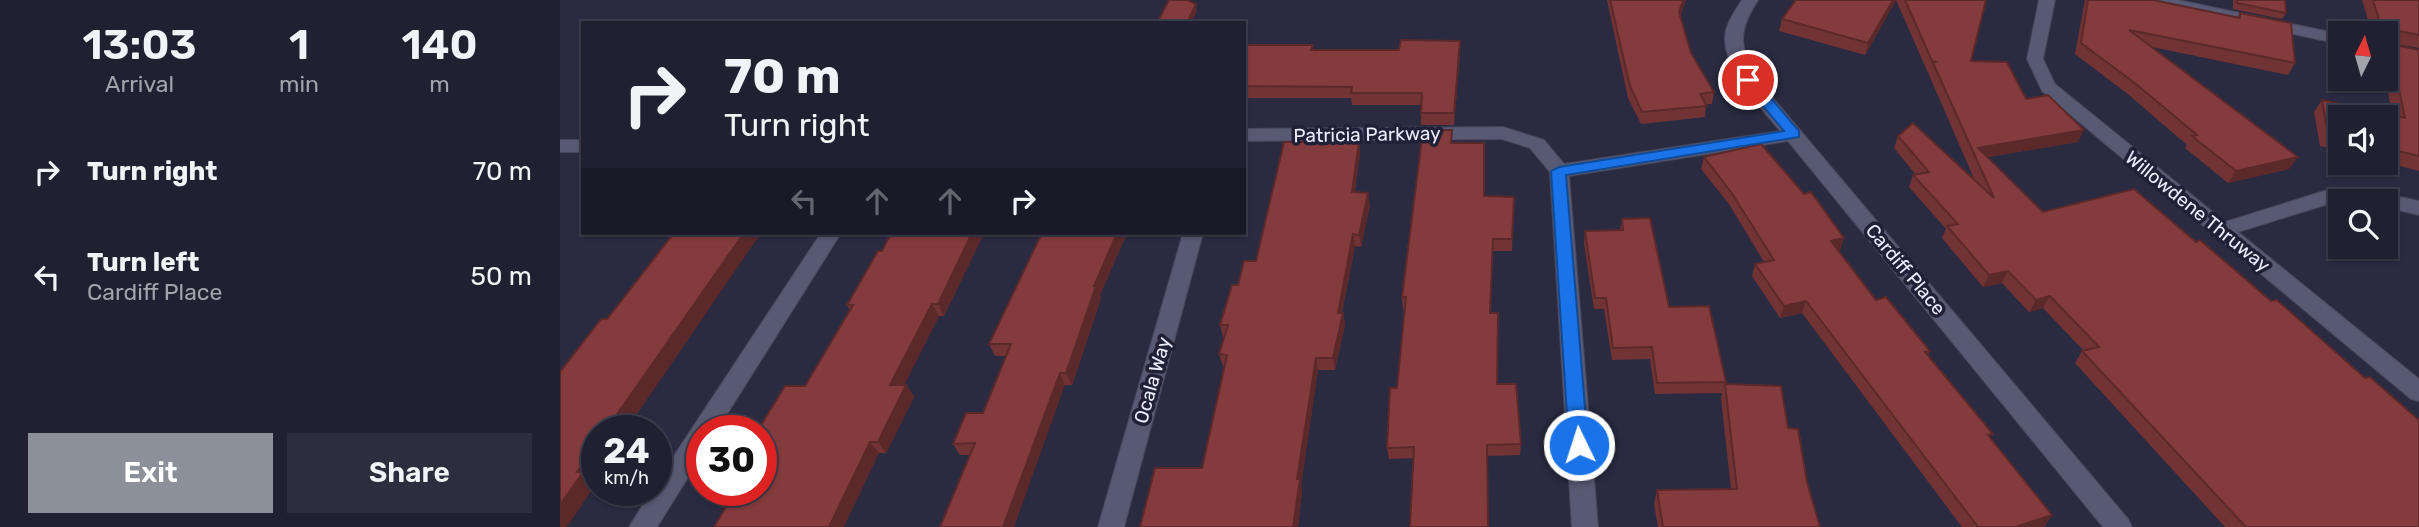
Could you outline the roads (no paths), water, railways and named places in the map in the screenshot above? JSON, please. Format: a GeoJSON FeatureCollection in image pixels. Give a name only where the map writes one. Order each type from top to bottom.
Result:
{"type":"FeatureCollection","features":[{"type":"Feature","properties":{"kind":"street","name":"Cardiff Place"},"geometry":{"type":"LineString","coordinates":[[1750,0],[1736,20],[1732,45],[1748,80],[2119,527]]}},
{"type":"Feature","properties":{"kind":"street","name":"Willowdene Thruway"},"geometry":{"type":"LineString","coordinates":[[2047,0],[2035,59],[2048,87],[2419,392]]}},
{"type":"Feature","properties":{"kind":"street"},"geometry":{"type":"LineString","coordinates":[[2156,0],[2328,36]]}},
{"type":"Feature","properties":{"kind":"street","name":"Patricia Parkway"},"geometry":{"type":"LineString","coordinates":[[1246,135],[1503,133],[1537,144],[1559,171]]}},
{"type":"Feature","properties":{"kind":"street"},"geometry":{"type":"LineString","coordinates":[[1585,527],[1559,171],[1794,134]]}},
{"type":"Feature","properties":{"kind":"street"},"geometry":{"type":"LineString","coordinates":[[560,146],[581,146]]}},
{"type":"Feature","properties":{"kind":"street"},"geometry":{"type":"LineString","coordinates":[[2221,230],[2324,198],[2377,199],[2419,208]]}},
{"type":"Feature","properties":{"kind":"street"},"geometry":{"type":"LineString","coordinates":[[714,415],[830,235]]}},
{"type":"Feature","properties":{"kind":"street","name":"Ocala Way"},"geometry":{"type":"LineString","coordinates":[[1111,527],[1192,235]]}},
{"type":"Feature","properties":{"kind":"street"},"geometry":{"type":"LineString","coordinates":[[642,527],[686,458]]}}]}
